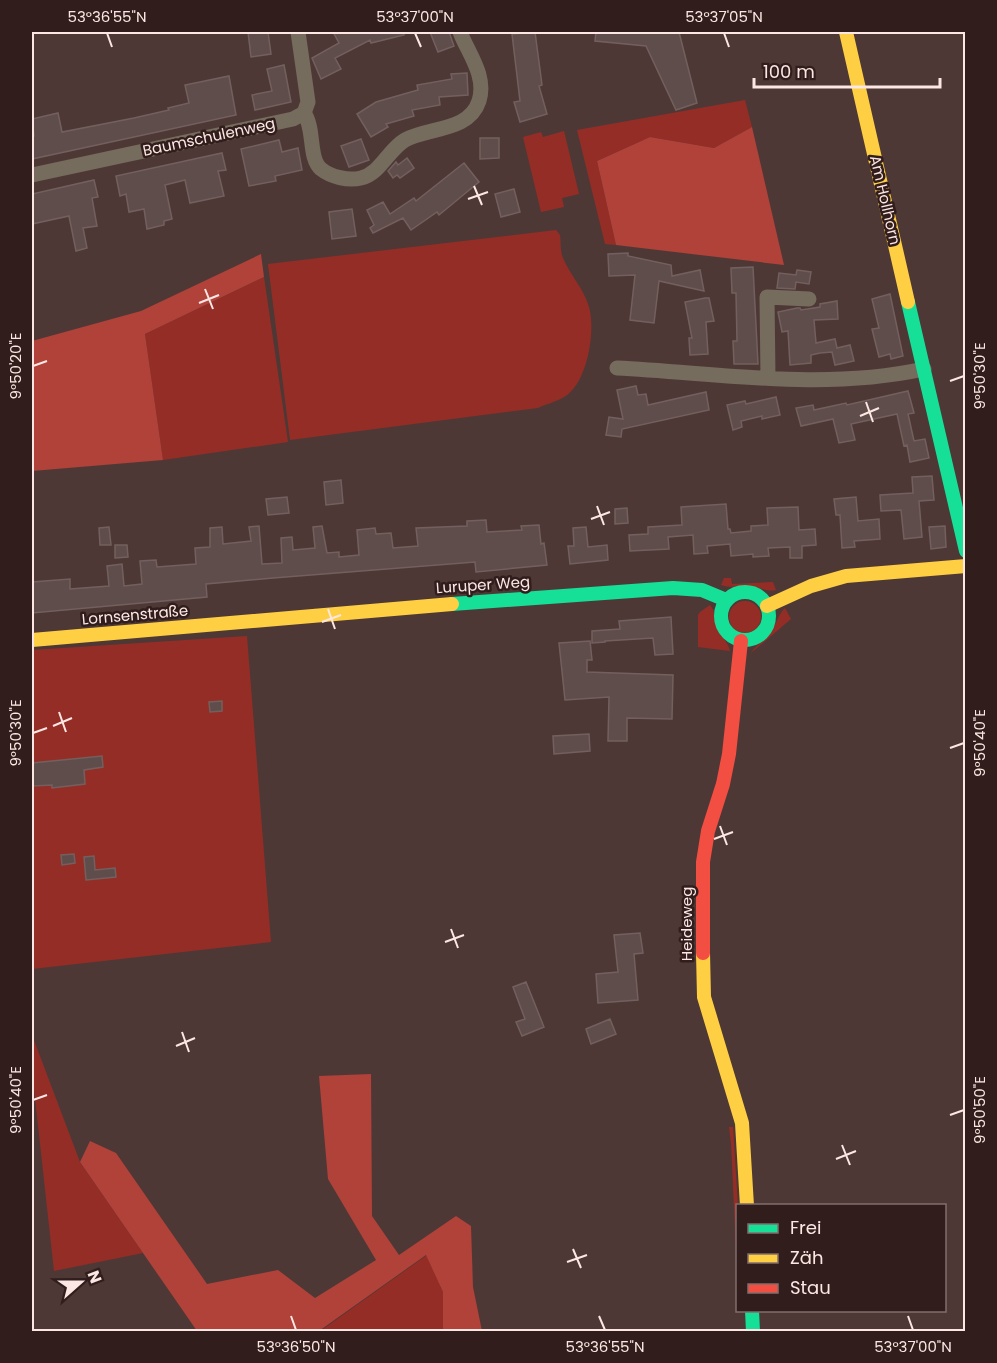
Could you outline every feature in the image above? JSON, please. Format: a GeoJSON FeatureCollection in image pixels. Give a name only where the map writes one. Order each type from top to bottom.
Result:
{"type":"FeatureCollection","features":[{"type":"Feature","properties":{"kind":"street"},"geometry":{"type":"LineString","coordinates":[[298,32],[308,102],[304,113],[309,120],[316,162],[321,169],[337,177],[350,179],[370,175],[403,141],[460,122],[471,113],[479,101],[478,70],[460,32]]}},
{"type":"Feature","properties":{"kind":"street","name":"Am Hollhorn"},"geometry":{"type":"LineString","coordinates":[[846,32],[966,551]]}},
{"type":"Feature","properties":{"kind":"street","name":"Baumschulenweg"},"geometry":{"type":"LineString","coordinates":[[32,175],[293,119],[304,113]]}},
{"type":"Feature","properties":{"kind":"street"},"geometry":{"type":"LineString","coordinates":[[768,378],[766,297],[809,299]]}},
{"type":"Feature","properties":{"kind":"street"},"geometry":{"type":"LineString","coordinates":[[616,368],[838,380],[924,369]]}},
{"type":"Feature","properties":{"kind":"street"},"geometry":{"type":"LineString","coordinates":[[767,606],[812,585],[841,577],[966,566]]}},
{"type":"Feature","properties":{"kind":"street","name":"Luruper Weg"},"geometry":{"type":"LineString","coordinates":[[241,623],[421,606],[673,588],[702,590],[726,600]]}},
{"type":"Feature","properties":{"kind":"street"},"geometry":{"type":"LineString","coordinates":[[750,591],[757,594],[767,606],[768,624],[764,632],[749,641],[741,641],[727,632],[722,624],[721,607],[732,594],[750,591]]}},
{"type":"Feature","properties":{"kind":"street","name":"Lornsenstraße"},"geometry":{"type":"LineString","coordinates":[[32,640],[241,623]]}},
{"type":"Feature","properties":{"kind":"street","name":"Heideweg"},"geometry":{"type":"LineString","coordinates":[[741,641],[729,754],[723,784],[708,831],[703,862],[703,963],[704,997],[709,1018],[742,1123],[747,1204]]}},
{"type":"Feature","properties":{"kind":"street"},"geometry":{"type":"LineString","coordinates":[[752,1312],[753,1332]]}},
{"type":"Feature","properties":{"kind":"shaded area"},"geometry":{"type":"Polygon","coordinates":[[[745,100],[752,127],[714,148],[650,137],[597,161],[616,245],[605,244],[577,130],[745,100]]]}},
{"type":"Feature","properties":{"kind":"shaded area"},"geometry":{"type":"Polygon","coordinates":[[[752,127],[784,265],[616,245],[597,161],[650,137],[714,148],[752,127]]]}},
{"type":"Feature","properties":{"kind":"shaded area"},"geometry":{"type":"Polygon","coordinates":[[[564,131],[579,194],[562,198],[564,207],[541,212],[523,137],[541,132],[543,137],[564,131]]]}},
{"type":"Feature","properties":{"kind":"shaded area"},"geometry":{"type":"Polygon","coordinates":[[[556,230],[560,235],[563,258],[584,294],[591,318],[590,343],[584,369],[579,381],[564,397],[538,408],[290,440],[268,264],[556,230]]]}},
{"type":"Feature","properties":{"kind":"shaded area"},"geometry":{"type":"Polygon","coordinates":[[[261,254],[264,277],[145,334],[163,460],[32,471],[32,341],[141,311],[261,254]]]}},
{"type":"Feature","properties":{"kind":"shaded area"},"geometry":{"type":"Polygon","coordinates":[[[264,277],[288,442],[163,460],[145,334],[264,277]]]}},
{"type":"Feature","properties":{"kind":"shaded area"},"geometry":{"type":"Polygon","coordinates":[[[724,578],[731,578],[732,584],[773,582],[776,590],[721,585],[724,578]]]}},
{"type":"Feature","properties":{"kind":"shaded area"},"geometry":{"type":"Polygon","coordinates":[[[745,601],[756,606],[761,617],[756,628],[745,633],[734,628],[729,617],[734,606],[745,601]]]}},
{"type":"Feature","properties":{"kind":"shaded area"},"geometry":{"type":"Polygon","coordinates":[[[710,605],[718,628],[730,651],[698,647],[698,615],[710,605]]]}},
{"type":"Feature","properties":{"kind":"shaded area"},"geometry":{"type":"Polygon","coordinates":[[[785,608],[791,619],[751,653],[769,635],[785,608]]]}},
{"type":"Feature","properties":{"kind":"shaded area"},"geometry":{"type":"Polygon","coordinates":[[[247,636],[271,942],[32,969],[32,650],[247,636]]]}},
{"type":"Feature","properties":{"kind":"shaded area"},"geometry":{"type":"Polygon","coordinates":[[[32,1035],[80,1162],[143,1253],[54,1271],[32,1071],[32,1035]]]}},
{"type":"Feature","properties":{"kind":"shaded area"},"geometry":{"type":"Polygon","coordinates":[[[371,1074],[372,1216],[399,1255],[456,1216],[471,1226],[473,1287],[482,1331],[443,1331],[443,1292],[426,1255],[319,1331],[197,1331],[80,1162],[90,1141],[116,1153],[207,1284],[278,1270],[315,1298],[376,1260],[328,1179],[319,1076],[371,1074]]]}},
{"type":"Feature","properties":{"kind":"shaded area"},"geometry":{"type":"Polygon","coordinates":[[[729,1127],[733,1127],[738,1204],[736,1204],[736,1250],[729,1127]]]}},
{"type":"Feature","properties":{"kind":"shaded area"},"geometry":{"type":"Polygon","coordinates":[[[427,1255],[443,1292],[443,1331],[319,1332],[427,1255]]]}},
{"type":"Feature","properties":{"kind":"building"},"geometry":{"type":"Polygon","coordinates":[[[248,32],[268,32],[271,54],[251,57],[248,32]]]}},
{"type":"Feature","properties":{"kind":"building"},"geometry":{"type":"Polygon","coordinates":[[[333,32],[404,32],[404,35],[371,43],[370,40],[335,58],[341,69],[321,79],[312,58],[339,43],[333,32]]]}},
{"type":"Feature","properties":{"kind":"building"},"geometry":{"type":"Polygon","coordinates":[[[430,32],[449,32],[454,46],[438,52],[430,32]]]}},
{"type":"Feature","properties":{"kind":"building"},"geometry":{"type":"Polygon","coordinates":[[[535,32],[542,85],[539,86],[547,114],[520,122],[514,102],[520,101],[512,34],[535,32]]]}},
{"type":"Feature","properties":{"kind":"building"},"geometry":{"type":"Polygon","coordinates":[[[596,32],[679,32],[697,103],[676,110],[646,46],[595,41],[596,32]]]}},
{"type":"Feature","properties":{"kind":"building"},"geometry":{"type":"Polygon","coordinates":[[[284,65],[291,102],[255,110],[252,95],[272,91],[267,69],[284,65]]]}},
{"type":"Feature","properties":{"kind":"building"},"geometry":{"type":"Polygon","coordinates":[[[467,73],[468,95],[439,97],[440,105],[412,110],[414,116],[386,124],[388,127],[371,137],[357,114],[376,102],[418,90],[417,85],[452,79],[451,74],[467,73]]]}},
{"type":"Feature","properties":{"kind":"building"},"geometry":{"type":"Polygon","coordinates":[[[229,76],[236,115],[32,159],[32,137],[34,136],[32,119],[58,113],[62,132],[134,118],[189,103],[185,85],[229,76]]]}},
{"type":"Feature","properties":{"kind":"building"},"geometry":{"type":"Polygon","coordinates":[[[480,138],[499,138],[499,158],[480,159],[480,138]]]}},
{"type":"Feature","properties":{"kind":"building"},"geometry":{"type":"Polygon","coordinates":[[[361,139],[369,160],[349,167],[341,146],[361,139]]]}},
{"type":"Feature","properties":{"kind":"building"},"geometry":{"type":"Polygon","coordinates":[[[279,140],[282,152],[298,148],[302,170],[275,176],[276,181],[249,186],[241,149],[279,140]]]}},
{"type":"Feature","properties":{"kind":"building"},"geometry":{"type":"Polygon","coordinates":[[[222,153],[226,170],[218,171],[224,196],[190,203],[185,180],[165,185],[172,219],[164,221],[164,225],[147,229],[144,209],[129,212],[126,194],[120,196],[116,176],[222,153]]]}},
{"type":"Feature","properties":{"kind":"building"},"geometry":{"type":"Polygon","coordinates":[[[407,158],[414,168],[400,178],[397,175],[393,178],[388,171],[396,162],[398,165],[407,158]]]}},
{"type":"Feature","properties":{"kind":"building"},"geometry":{"type":"Polygon","coordinates":[[[464,163],[479,182],[439,215],[437,212],[411,230],[403,218],[373,233],[370,228],[374,225],[367,210],[383,202],[390,214],[414,198],[416,201],[464,163]]]}},
{"type":"Feature","properties":{"kind":"building"},"geometry":{"type":"Polygon","coordinates":[[[94,180],[98,197],[92,198],[97,226],[83,228],[87,248],[76,251],[69,216],[32,224],[32,194],[94,180]]]}},
{"type":"Feature","properties":{"kind":"building"},"geometry":{"type":"Polygon","coordinates":[[[514,189],[520,212],[501,217],[495,194],[514,189]]]}},
{"type":"Feature","properties":{"kind":"building"},"geometry":{"type":"Polygon","coordinates":[[[352,209],[356,236],[332,239],[329,212],[352,209]]]}},
{"type":"Feature","properties":{"kind":"building"},"geometry":{"type":"Polygon","coordinates":[[[628,253],[628,256],[671,265],[672,276],[700,270],[704,291],[659,281],[654,323],[630,320],[635,275],[609,276],[608,254],[628,253]]]}},
{"type":"Feature","properties":{"kind":"building"},"geometry":{"type":"Polygon","coordinates":[[[753,267],[758,364],[734,364],[733,341],[737,341],[736,293],[732,293],[731,268],[753,267]]]}},
{"type":"Feature","properties":{"kind":"building"},"geometry":{"type":"Polygon","coordinates":[[[797,270],[811,272],[809,284],[796,282],[795,289],[777,288],[779,273],[796,275],[797,270]]]}},
{"type":"Feature","properties":{"kind":"building"},"geometry":{"type":"Polygon","coordinates":[[[890,294],[903,356],[891,359],[890,354],[879,357],[872,329],[879,328],[872,299],[890,294]]]}},
{"type":"Feature","properties":{"kind":"building"},"geometry":{"type":"Polygon","coordinates":[[[709,298],[714,321],[706,322],[708,354],[690,355],[689,338],[692,338],[685,302],[709,298]]]}},
{"type":"Feature","properties":{"kind":"building"},"geometry":{"type":"Polygon","coordinates":[[[837,301],[838,319],[814,320],[816,343],[835,339],[837,348],[850,345],[854,361],[835,365],[832,352],[811,355],[811,363],[790,365],[788,331],[782,332],[778,312],[820,307],[820,304],[837,301]]]}},
{"type":"Feature","properties":{"kind":"building"},"geometry":{"type":"Polygon","coordinates":[[[636,386],[638,395],[646,394],[648,405],[706,392],[709,410],[622,429],[621,437],[606,435],[609,417],[623,419],[617,390],[636,386]]]}},
{"type":"Feature","properties":{"kind":"building"},"geometry":{"type":"Polygon","coordinates":[[[908,391],[914,413],[908,414],[914,441],[925,439],[929,458],[910,462],[897,414],[851,424],[855,440],[839,443],[833,419],[801,426],[796,408],[813,405],[814,410],[846,403],[847,405],[908,391]]]}},
{"type":"Feature","properties":{"kind":"building"},"geometry":{"type":"Polygon","coordinates":[[[776,397],[780,415],[741,421],[742,427],[733,430],[727,405],[745,401],[746,404],[776,397]]]}},
{"type":"Feature","properties":{"kind":"building"},"geometry":{"type":"Polygon","coordinates":[[[932,476],[934,500],[919,501],[922,537],[904,539],[901,510],[881,511],[880,495],[913,493],[912,477],[932,476]]]}},
{"type":"Feature","properties":{"kind":"building"},"geometry":{"type":"Polygon","coordinates":[[[341,480],[343,503],[326,505],[324,482],[341,480]]]}},
{"type":"Feature","properties":{"kind":"building"},"geometry":{"type":"Polygon","coordinates":[[[287,497],[289,513],[268,515],[266,499],[287,497]]]}},
{"type":"Feature","properties":{"kind":"building"},"geometry":{"type":"Polygon","coordinates":[[[856,497],[858,521],[879,519],[880,539],[854,541],[855,547],[842,548],[840,515],[836,515],[834,499],[856,497]]]}},
{"type":"Feature","properties":{"kind":"building"},"geometry":{"type":"Polygon","coordinates":[[[726,504],[728,529],[731,533],[751,531],[751,526],[768,525],[767,508],[798,507],[799,530],[815,529],[816,545],[802,546],[802,558],[790,558],[790,547],[768,548],[769,556],[753,557],[753,554],[731,556],[730,544],[707,546],[708,553],[694,554],[693,535],[668,537],[669,549],[630,551],[629,535],[648,534],[648,527],[682,525],[681,507],[726,504]]]}},
{"type":"Feature","properties":{"kind":"building"},"geometry":{"type":"Polygon","coordinates":[[[627,508],[628,523],[615,524],[615,509],[627,508]]]}},
{"type":"Feature","properties":{"kind":"building"},"geometry":{"type":"Polygon","coordinates":[[[486,520],[487,532],[522,530],[521,526],[539,525],[547,565],[476,572],[475,562],[206,584],[207,597],[32,613],[32,582],[70,579],[70,589],[109,586],[107,566],[122,564],[124,586],[142,584],[140,561],[156,560],[157,567],[196,564],[195,548],[210,547],[210,528],[222,527],[223,544],[251,541],[249,527],[259,526],[262,564],[282,563],[281,538],[292,537],[293,550],[315,548],[313,527],[322,526],[327,553],[339,552],[339,557],[359,555],[357,530],[375,528],[376,534],[391,533],[393,548],[418,546],[416,528],[467,526],[467,521],[486,520]]]}},
{"type":"Feature","properties":{"kind":"building"},"geometry":{"type":"Polygon","coordinates":[[[945,526],[946,547],[931,549],[929,527],[945,526]]]}},
{"type":"Feature","properties":{"kind":"building"},"geometry":{"type":"Polygon","coordinates":[[[109,527],[111,545],[100,545],[99,528],[109,527]]]}},
{"type":"Feature","properties":{"kind":"building"},"geometry":{"type":"Polygon","coordinates":[[[586,527],[588,547],[607,545],[608,560],[570,564],[568,546],[574,546],[573,528],[586,527]]]}},
{"type":"Feature","properties":{"kind":"building"},"geometry":{"type":"Polygon","coordinates":[[[115,545],[127,545],[128,557],[115,558],[115,545]]]}},
{"type":"Feature","properties":{"kind":"building"},"geometry":{"type":"Polygon","coordinates":[[[671,617],[673,654],[655,655],[653,638],[592,643],[592,631],[620,629],[619,621],[671,617]]]}},
{"type":"Feature","properties":{"kind":"building"},"geometry":{"type":"Polygon","coordinates":[[[590,641],[592,660],[587,660],[587,672],[673,675],[672,719],[627,718],[627,741],[608,741],[609,697],[565,700],[559,643],[590,641]]]}},
{"type":"Feature","properties":{"kind":"building"},"geometry":{"type":"Polygon","coordinates":[[[222,701],[222,711],[210,712],[209,702],[222,701]]]}},
{"type":"Feature","properties":{"kind":"building"},"geometry":{"type":"Polygon","coordinates":[[[589,734],[590,751],[554,754],[553,736],[589,734]]]}},
{"type":"Feature","properties":{"kind":"building"},"geometry":{"type":"Polygon","coordinates":[[[102,756],[103,767],[84,770],[85,784],[52,788],[52,785],[32,786],[32,763],[102,756]]]}},
{"type":"Feature","properties":{"kind":"building"},"geometry":{"type":"Polygon","coordinates":[[[74,854],[75,863],[62,865],[61,855],[74,854]]]}},
{"type":"Feature","properties":{"kind":"building"},"geometry":{"type":"Polygon","coordinates":[[[94,856],[95,870],[115,868],[116,877],[86,880],[84,857],[94,856]]]}},
{"type":"Feature","properties":{"kind":"building"},"geometry":{"type":"Polygon","coordinates":[[[640,933],[643,953],[634,954],[638,1000],[598,1003],[596,974],[618,972],[614,935],[640,933]]]}},
{"type":"Feature","properties":{"kind":"building"},"geometry":{"type":"Polygon","coordinates":[[[526,982],[544,1027],[522,1036],[516,1022],[525,1019],[513,987],[526,982]]]}},
{"type":"Feature","properties":{"kind":"building"},"geometry":{"type":"Polygon","coordinates":[[[610,1019],[616,1034],[591,1044],[586,1029],[610,1019]]]}},
{"type":"Feature","properties":{"kind":"traffic: fast"},"geometry":{"type":"LineString","coordinates":[[908,302],[966,551]]}},
{"type":"Feature","properties":{"kind":"traffic: fast"},"geometry":{"type":"LineString","coordinates":[[452,604],[673,588],[702,590],[726,600]]}},
{"type":"Feature","properties":{"kind":"traffic: fast"},"geometry":{"type":"LineString","coordinates":[[740,592],[750,592],[765,602],[769,616],[768,625],[759,636],[750,640],[740,640],[725,630],[721,621],[721,611],[731,596],[740,592]]}},
{"type":"Feature","properties":{"kind":"traffic: fast"},"geometry":{"type":"LineString","coordinates":[[752,1312],[753,1332]]}},
{"type":"Feature","properties":{"kind":"traffic: slow"},"geometry":{"type":"LineString","coordinates":[[846,32],[908,302]]}},
{"type":"Feature","properties":{"kind":"traffic: slow"},"geometry":{"type":"LineString","coordinates":[[767,606],[811,586],[846,576],[966,566]]}},
{"type":"Feature","properties":{"kind":"traffic: slow"},"geometry":{"type":"LineString","coordinates":[[32,640],[452,604]]}},
{"type":"Feature","properties":{"kind":"traffic: slow"},"geometry":{"type":"LineString","coordinates":[[703,953],[704,997],[742,1123],[747,1204]]}},
{"type":"Feature","properties":{"kind":"traffic: jam"},"geometry":{"type":"LineString","coordinates":[[703,953],[703,862],[708,831],[723,784],[729,754],[741,641]]}}]}
